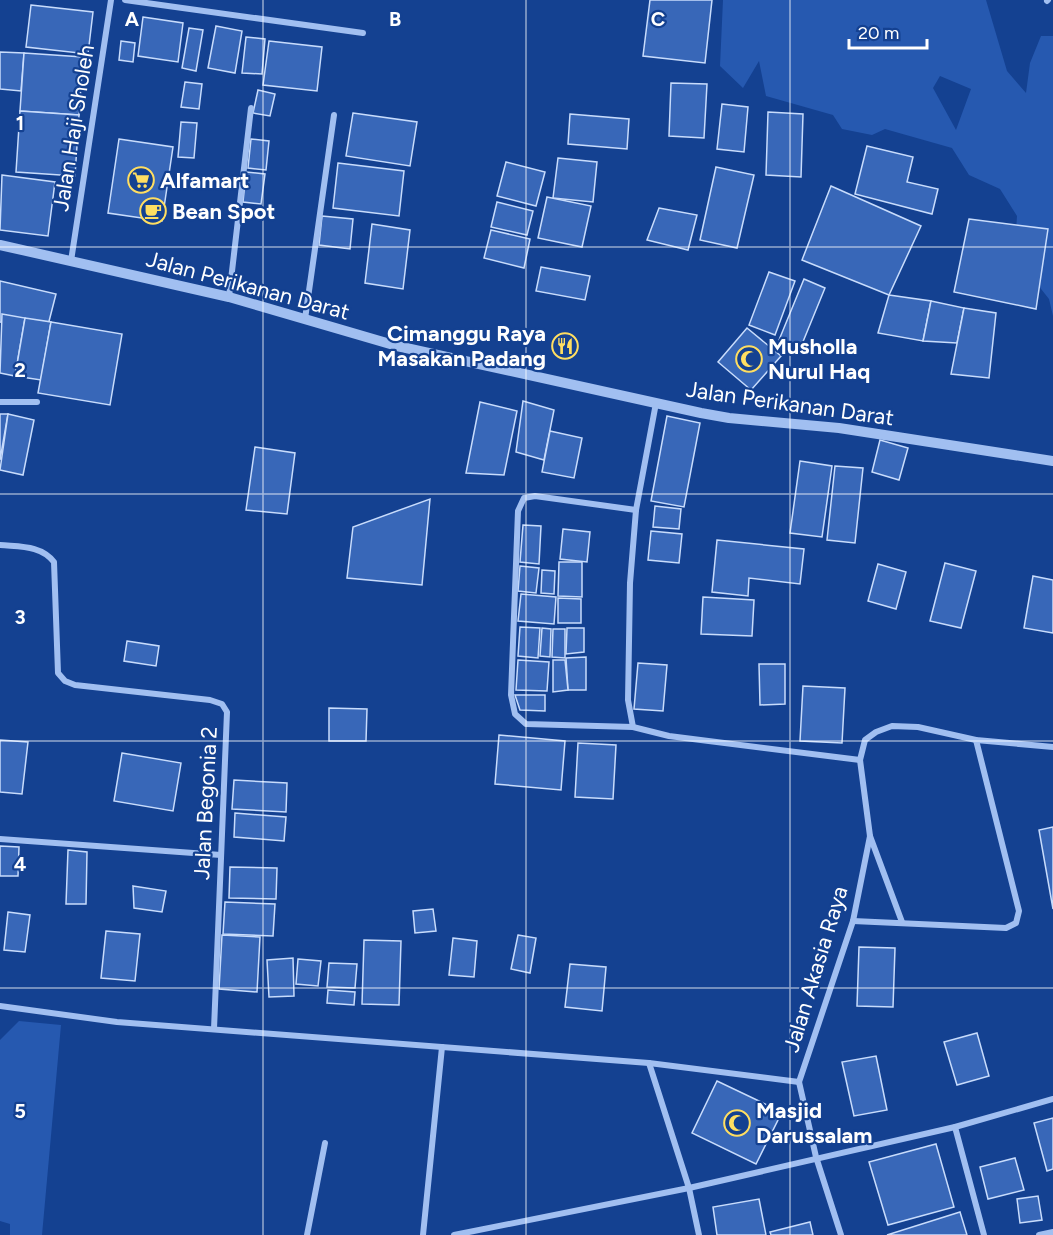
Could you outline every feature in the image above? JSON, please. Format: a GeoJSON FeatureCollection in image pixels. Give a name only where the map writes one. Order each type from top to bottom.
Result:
{"type":"FeatureCollection","features":[{"type":"Feature","properties":{"kind":"street","name":"Jalan Haji Sholeh"},"geometry":{"type":"LineString","coordinates":[[71,261],[111,0]]}},
{"type":"Feature","properties":{"kind":"street"},"geometry":{"type":"LineString","coordinates":[[124,0],[363,33]]}},
{"type":"Feature","properties":{"kind":"street"},"geometry":{"type":"LineString","coordinates":[[229,297],[251,108]]}},
{"type":"Feature","properties":{"kind":"street"},"geometry":{"type":"LineString","coordinates":[[305,319],[334,115]]}},
{"type":"Feature","properties":{"kind":"street","name":"Jalan Perikanan Darat"},"geometry":{"type":"LineString","coordinates":[[0,245],[229,297],[397,346],[729,418],[849,430],[1053,461]]}},
{"type":"Feature","properties":{"kind":"street"},"geometry":{"type":"LineString","coordinates":[[0,402],[37,402]]}},
{"type":"Feature","properties":{"kind":"street"},"geometry":{"type":"LineString","coordinates":[[633,727],[628,700],[630,583],[636,510],[656,403]]}},
{"type":"Feature","properties":{"kind":"street"},"geometry":{"type":"LineString","coordinates":[[636,510],[535,496],[524,498],[518,511],[511,695],[514,714],[526,724],[633,727],[669,736],[860,760],[865,740],[892,726],[940,730],[975,740],[1053,747]]}},
{"type":"Feature","properties":{"kind":"street","name":"Jalan Begonia 2"},"geometry":{"type":"LineString","coordinates":[[0,545],[33,548],[47,553],[54,562],[58,673],[65,681],[75,685],[210,700],[222,704],[227,712],[214,1029]]}},
{"type":"Feature","properties":{"kind":"street"},"geometry":{"type":"LineString","coordinates":[[853,921],[1006,928],[1016,922],[1019,911],[975,740]]}},
{"type":"Feature","properties":{"kind":"street","name":"Jalan Akasia Raya"},"geometry":{"type":"LineString","coordinates":[[799,1082],[853,921],[870,836],[860,760]]}},
{"type":"Feature","properties":{"kind":"street"},"geometry":{"type":"LineString","coordinates":[[870,836],[902,922]]}},
{"type":"Feature","properties":{"kind":"street"},"geometry":{"type":"LineString","coordinates":[[0,839],[221,855]]}},
{"type":"Feature","properties":{"kind":"street"},"geometry":{"type":"LineString","coordinates":[[0,1006],[117,1022],[649,1063],[799,1082],[816,1157],[841,1235]]}},
{"type":"Feature","properties":{"kind":"street"},"geometry":{"type":"LineString","coordinates":[[423,1235],[442,1047]]}},
{"type":"Feature","properties":{"kind":"street"},"geometry":{"type":"LineString","coordinates":[[649,1063],[689,1188],[699,1235]]}},
{"type":"Feature","properties":{"kind":"street"},"geometry":{"type":"LineString","coordinates":[[454,1235],[689,1188],[816,1157],[955,1127],[1053,1099]]}},
{"type":"Feature","properties":{"kind":"street"},"geometry":{"type":"LineString","coordinates":[[955,1127],[984,1235]]}},
{"type":"Feature","properties":{"kind":"street"},"geometry":{"type":"LineString","coordinates":[[307,1235],[325,1143]]}},
{"type":"Feature","properties":{"kind":"street"},"geometry":{"type":"LineString","coordinates":[[1040,1235],[1053,1232]]}},
{"type":"Feature","properties":{"kind":"shaded area"},"geometry":{"type":"Polygon","coordinates":[[[723,0],[986,0],[1007,71],[1026,93],[1030,63],[1041,36],[1053,36],[1053,316],[1049,299],[1030,275],[1015,246],[1017,216],[1000,189],[969,175],[952,148],[885,129],[872,135],[842,129],[833,115],[766,96],[759,61],[743,88],[720,66],[723,0]],[[940,76],[933,88],[956,130],[971,89],[940,76]]]}},
{"type":"Feature","properties":{"kind":"shaded area"},"geometry":{"type":"Polygon","coordinates":[[[19,1021],[61,1025],[42,1235],[10,1235],[10,1224],[0,1221],[0,1040],[19,1021]]]}},
{"type":"Feature","properties":{"kind":"building"},"geometry":{"type":"Polygon","coordinates":[[[650,0],[712,0],[705,63],[643,56],[650,0]]]}},
{"type":"Feature","properties":{"kind":"building"},"geometry":{"type":"Polygon","coordinates":[[[31,5],[93,12],[88,54],[26,47],[31,5]]]}},
{"type":"Feature","properties":{"kind":"building"},"geometry":{"type":"Polygon","coordinates":[[[143,17],[183,23],[178,62],[138,56],[143,17]]]}},
{"type":"Feature","properties":{"kind":"building"},"geometry":{"type":"Polygon","coordinates":[[[216,26],[242,31],[235,73],[208,68],[216,26]]]}},
{"type":"Feature","properties":{"kind":"building"},"geometry":{"type":"Polygon","coordinates":[[[189,28],[203,30],[196,71],[182,68],[189,28]]]}},
{"type":"Feature","properties":{"kind":"building"},"geometry":{"type":"Polygon","coordinates":[[[246,37],[265,39],[262,74],[242,73],[246,37]]]}},
{"type":"Feature","properties":{"kind":"building"},"geometry":{"type":"Polygon","coordinates":[[[121,41],[135,43],[133,62],[119,60],[121,41]]]}},
{"type":"Feature","properties":{"kind":"building"},"geometry":{"type":"Polygon","coordinates":[[[269,41],[322,47],[317,91],[263,85],[269,41]]]}},
{"type":"Feature","properties":{"kind":"building"},"geometry":{"type":"Polygon","coordinates":[[[0,52],[24,53],[21,91],[0,89],[0,52]]]}},
{"type":"Feature","properties":{"kind":"building"},"geometry":{"type":"Polygon","coordinates":[[[24,53],[83,57],[79,115],[20,111],[24,53]]]}},
{"type":"Feature","properties":{"kind":"building"},"geometry":{"type":"Polygon","coordinates":[[[185,82],[202,84],[199,109],[181,107],[185,82]]]}},
{"type":"Feature","properties":{"kind":"building"},"geometry":{"type":"Polygon","coordinates":[[[671,83],[707,84],[704,138],[669,136],[671,83]]]}},
{"type":"Feature","properties":{"kind":"building"},"geometry":{"type":"Polygon","coordinates":[[[258,90],[275,94],[270,116],[253,113],[258,90]]]}},
{"type":"Feature","properties":{"kind":"building"},"geometry":{"type":"Polygon","coordinates":[[[722,104],[748,107],[744,152],[717,149],[722,104]]]}},
{"type":"Feature","properties":{"kind":"building"},"geometry":{"type":"Polygon","coordinates":[[[20,111],[79,115],[75,176],[16,172],[20,111]]]}},
{"type":"Feature","properties":{"kind":"building"},"geometry":{"type":"Polygon","coordinates":[[[768,112],[803,114],[801,177],[766,175],[768,112]]]}},
{"type":"Feature","properties":{"kind":"building"},"geometry":{"type":"Polygon","coordinates":[[[353,113],[417,122],[410,166],[346,156],[353,113]]]}},
{"type":"Feature","properties":{"kind":"building"},"geometry":{"type":"Polygon","coordinates":[[[570,114],[629,119],[627,149],[568,144],[570,114]]]}},
{"type":"Feature","properties":{"kind":"building"},"geometry":{"type":"Polygon","coordinates":[[[181,122],[197,123],[194,158],[178,157],[181,122]]]}},
{"type":"Feature","properties":{"kind":"building","name":"Alfamart"},"geometry":{"type":"Polygon","coordinates":[[[119,139],[173,147],[162,221],[108,213],[119,139]]]}},
{"type":"Feature","properties":{"kind":"building"},"geometry":{"type":"Polygon","coordinates":[[[251,139],[269,141],[266,170],[248,168],[251,139]]]}},
{"type":"Feature","properties":{"kind":"building"},"geometry":{"type":"Polygon","coordinates":[[[867,146],[913,157],[907,182],[938,189],[932,214],[855,194],[867,146]]]}},
{"type":"Feature","properties":{"kind":"building"},"geometry":{"type":"Polygon","coordinates":[[[558,158],[597,162],[593,202],[553,198],[558,158]]]}},
{"type":"Feature","properties":{"kind":"building"},"geometry":{"type":"Polygon","coordinates":[[[506,162],[545,172],[536,206],[497,196],[506,162]]]}},
{"type":"Feature","properties":{"kind":"building"},"geometry":{"type":"Polygon","coordinates":[[[338,163],[404,171],[399,216],[333,208],[338,163]]]}},
{"type":"Feature","properties":{"kind":"building"},"geometry":{"type":"Polygon","coordinates":[[[716,167],[754,175],[737,248],[700,240],[716,167]]]}},
{"type":"Feature","properties":{"kind":"building"},"geometry":{"type":"Polygon","coordinates":[[[246,172],[265,174],[261,204],[243,202],[246,172]]]}},
{"type":"Feature","properties":{"kind":"building"},"geometry":{"type":"Polygon","coordinates":[[[2,175],[55,182],[48,236],[0,230],[2,175]]]}},
{"type":"Feature","properties":{"kind":"building"},"geometry":{"type":"Polygon","coordinates":[[[831,186],[921,226],[889,295],[802,260],[831,186]]]}},
{"type":"Feature","properties":{"kind":"building"},"geometry":{"type":"Polygon","coordinates":[[[547,197],[591,206],[582,247],[538,238],[547,197]]]}},
{"type":"Feature","properties":{"kind":"building"},"geometry":{"type":"Polygon","coordinates":[[[497,202],[533,211],[527,235],[491,227],[497,202]]]}},
{"type":"Feature","properties":{"kind":"building"},"geometry":{"type":"Polygon","coordinates":[[[659,208],[697,215],[688,250],[647,240],[659,208]]]}},
{"type":"Feature","properties":{"kind":"building"},"geometry":{"type":"Polygon","coordinates":[[[322,216],[353,219],[350,249],[319,245],[322,216]]]}},
{"type":"Feature","properties":{"kind":"building"},"geometry":{"type":"Polygon","coordinates":[[[969,219],[1048,229],[1036,309],[954,292],[969,219]]]}},
{"type":"Feature","properties":{"kind":"building"},"geometry":{"type":"Polygon","coordinates":[[[372,224],[410,230],[403,289],[365,283],[372,224]]]}},
{"type":"Feature","properties":{"kind":"building"},"geometry":{"type":"Polygon","coordinates":[[[491,230],[530,239],[524,268],[484,258],[491,230]]]}},
{"type":"Feature","properties":{"kind":"building"},"geometry":{"type":"Polygon","coordinates":[[[541,267],[590,276],[585,300],[536,291],[541,267]]]}},
{"type":"Feature","properties":{"kind":"building"},"geometry":{"type":"Polygon","coordinates":[[[769,272],[795,281],[775,335],[749,325],[769,272]]]}},
{"type":"Feature","properties":{"kind":"building"},"geometry":{"type":"Polygon","coordinates":[[[804,279],[825,288],[800,349],[779,340],[804,279]]]}},
{"type":"Feature","properties":{"kind":"building"},"geometry":{"type":"Polygon","coordinates":[[[0,281],[56,294],[46,333],[0,322],[0,281]]]}},
{"type":"Feature","properties":{"kind":"building"},"geometry":{"type":"Polygon","coordinates":[[[889,295],[931,301],[923,341],[878,333],[889,295]]]}},
{"type":"Feature","properties":{"kind":"building"},"geometry":{"type":"Polygon","coordinates":[[[931,301],[964,308],[957,343],[923,341],[931,301]]]}},
{"type":"Feature","properties":{"kind":"building"},"geometry":{"type":"Polygon","coordinates":[[[964,308],[996,313],[989,378],[951,374],[964,308]]]}},
{"type":"Feature","properties":{"kind":"building"},"geometry":{"type":"Polygon","coordinates":[[[2,314],[25,318],[15,376],[0,373],[2,314]]]}},
{"type":"Feature","properties":{"kind":"building"},"geometry":{"type":"Polygon","coordinates":[[[25,318],[51,322],[41,380],[15,376],[25,318]]]}},
{"type":"Feature","properties":{"kind":"building"},"geometry":{"type":"Polygon","coordinates":[[[51,322],[122,334],[110,405],[38,393],[51,322]]]}},
{"type":"Feature","properties":{"kind":"building","name":"Musholla Nurul Haq"},"geometry":{"type":"Polygon","coordinates":[[[747,328],[781,356],[751,390],[718,362],[747,328]]]}},
{"type":"Feature","properties":{"kind":"building"},"geometry":{"type":"Polygon","coordinates":[[[523,401],[554,410],[544,460],[516,452],[523,401]]]}},
{"type":"Feature","properties":{"kind":"building"},"geometry":{"type":"Polygon","coordinates":[[[480,402],[517,411],[504,475],[466,473],[480,402]]]}},
{"type":"Feature","properties":{"kind":"building"},"geometry":{"type":"Polygon","coordinates":[[[0,414],[8,414],[0,460],[0,414]]]}},
{"type":"Feature","properties":{"kind":"building"},"geometry":{"type":"Polygon","coordinates":[[[8,414],[34,420],[23,475],[0,470],[8,414]]]}},
{"type":"Feature","properties":{"kind":"building"},"geometry":{"type":"Polygon","coordinates":[[[667,416],[700,423],[684,507],[651,501],[667,416]]]}},
{"type":"Feature","properties":{"kind":"building"},"geometry":{"type":"Polygon","coordinates":[[[550,431],[582,438],[574,478],[542,472],[550,431]]]}},
{"type":"Feature","properties":{"kind":"building"},"geometry":{"type":"Polygon","coordinates":[[[880,440],[908,448],[899,480],[872,472],[880,440]]]}},
{"type":"Feature","properties":{"kind":"building"},"geometry":{"type":"Polygon","coordinates":[[[255,447],[295,453],[287,514],[246,510],[255,447]]]}},
{"type":"Feature","properties":{"kind":"building"},"geometry":{"type":"Polygon","coordinates":[[[800,461],[832,466],[822,537],[790,533],[800,461]]]}},
{"type":"Feature","properties":{"kind":"building"},"geometry":{"type":"Polygon","coordinates":[[[835,466],[863,468],[855,543],[827,540],[835,466]]]}},
{"type":"Feature","properties":{"kind":"building"},"geometry":{"type":"Polygon","coordinates":[[[430,499],[422,585],[347,578],[353,527],[430,499]]]}},
{"type":"Feature","properties":{"kind":"building"},"geometry":{"type":"Polygon","coordinates":[[[655,506],[681,509],[679,529],[653,527],[655,506]]]}},
{"type":"Feature","properties":{"kind":"building"},"geometry":{"type":"Polygon","coordinates":[[[523,525],[541,526],[539,564],[520,562],[523,525]]]}},
{"type":"Feature","properties":{"kind":"building"},"geometry":{"type":"Polygon","coordinates":[[[563,529],[590,532],[587,562],[560,559],[563,529]]]}},
{"type":"Feature","properties":{"kind":"building"},"geometry":{"type":"Polygon","coordinates":[[[651,531],[682,534],[679,563],[648,560],[651,531]]]}},
{"type":"Feature","properties":{"kind":"building"},"geometry":{"type":"Polygon","coordinates":[[[717,540],[804,549],[800,584],[749,578],[748,596],[712,592],[717,540]]]}},
{"type":"Feature","properties":{"kind":"building"},"geometry":{"type":"Polygon","coordinates":[[[559,562],[582,562],[582,597],[558,596],[559,562]]]}},
{"type":"Feature","properties":{"kind":"building"},"geometry":{"type":"Polygon","coordinates":[[[945,563],[976,571],[961,628],[930,621],[945,563]]]}},
{"type":"Feature","properties":{"kind":"building"},"geometry":{"type":"Polygon","coordinates":[[[878,564],[906,572],[896,609],[868,601],[878,564]]]}},
{"type":"Feature","properties":{"kind":"building"},"geometry":{"type":"Polygon","coordinates":[[[520,566],[539,568],[536,593],[518,591],[520,566]]]}},
{"type":"Feature","properties":{"kind":"building"},"geometry":{"type":"Polygon","coordinates":[[[542,570],[555,571],[554,594],[541,593],[542,570]]]}},
{"type":"Feature","properties":{"kind":"building"},"geometry":{"type":"Polygon","coordinates":[[[1033,576],[1053,580],[1053,633],[1024,628],[1033,576]]]}},
{"type":"Feature","properties":{"kind":"building"},"geometry":{"type":"Polygon","coordinates":[[[521,594],[556,597],[554,624],[518,621],[521,594]]]}},
{"type":"Feature","properties":{"kind":"building"},"geometry":{"type":"Polygon","coordinates":[[[703,597],[754,600],[752,636],[701,634],[703,597]]]}},
{"type":"Feature","properties":{"kind":"building"},"geometry":{"type":"Polygon","coordinates":[[[558,598],[581,599],[581,623],[558,623],[558,598]]]}},
{"type":"Feature","properties":{"kind":"building"},"geometry":{"type":"Polygon","coordinates":[[[520,627],[540,628],[538,658],[518,656],[520,627]]]}},
{"type":"Feature","properties":{"kind":"building"},"geometry":{"type":"Polygon","coordinates":[[[542,628],[551,629],[550,657],[540,656],[542,628]]]}},
{"type":"Feature","properties":{"kind":"building"},"geometry":{"type":"Polygon","coordinates":[[[567,628],[584,628],[584,652],[566,654],[567,628]]]}},
{"type":"Feature","properties":{"kind":"building"},"geometry":{"type":"Polygon","coordinates":[[[553,629],[565,629],[565,658],[552,657],[553,629]]]}},
{"type":"Feature","properties":{"kind":"building"},"geometry":{"type":"Polygon","coordinates":[[[127,641],[159,646],[156,666],[124,661],[127,641]]]}},
{"type":"Feature","properties":{"kind":"building"},"geometry":{"type":"Polygon","coordinates":[[[586,657],[586,690],[568,690],[566,658],[586,657]]]}},
{"type":"Feature","properties":{"kind":"building"},"geometry":{"type":"Polygon","coordinates":[[[518,660],[549,662],[547,691],[516,690],[518,660]]]}},
{"type":"Feature","properties":{"kind":"building"},"geometry":{"type":"Polygon","coordinates":[[[553,660],[565,660],[568,690],[553,692],[553,660]]]}},
{"type":"Feature","properties":{"kind":"building"},"geometry":{"type":"Polygon","coordinates":[[[638,663],[667,665],[663,711],[634,709],[638,663]]]}},
{"type":"Feature","properties":{"kind":"building"},"geometry":{"type":"Polygon","coordinates":[[[759,664],[785,664],[785,704],[760,705],[759,664]]]}},
{"type":"Feature","properties":{"kind":"building"},"geometry":{"type":"Polygon","coordinates":[[[803,686],[845,688],[842,743],[800,741],[803,686]]]}},
{"type":"Feature","properties":{"kind":"building"},"geometry":{"type":"Polygon","coordinates":[[[515,695],[545,695],[545,711],[520,710],[515,695]]]}},
{"type":"Feature","properties":{"kind":"building"},"geometry":{"type":"Polygon","coordinates":[[[329,708],[367,709],[366,741],[329,741],[329,708]]]}},
{"type":"Feature","properties":{"kind":"building"},"geometry":{"type":"Polygon","coordinates":[[[499,735],[565,741],[561,790],[495,784],[499,735]]]}},
{"type":"Feature","properties":{"kind":"building"},"geometry":{"type":"Polygon","coordinates":[[[0,740],[28,742],[22,794],[0,792],[0,740]]]}},
{"type":"Feature","properties":{"kind":"building"},"geometry":{"type":"Polygon","coordinates":[[[578,743],[616,745],[613,799],[575,797],[578,743]]]}},
{"type":"Feature","properties":{"kind":"building"},"geometry":{"type":"Polygon","coordinates":[[[122,753],[181,763],[173,811],[114,801],[122,753]]]}},
{"type":"Feature","properties":{"kind":"building"},"geometry":{"type":"Polygon","coordinates":[[[234,780],[287,783],[286,812],[232,809],[234,780]]]}},
{"type":"Feature","properties":{"kind":"building"},"geometry":{"type":"Polygon","coordinates":[[[235,813],[286,817],[284,841],[234,837],[235,813]]]}},
{"type":"Feature","properties":{"kind":"building"},"geometry":{"type":"Polygon","coordinates":[[[1053,827],[1053,909],[1039,830],[1053,827]]]}},
{"type":"Feature","properties":{"kind":"building"},"geometry":{"type":"Polygon","coordinates":[[[0,846],[19,847],[18,876],[0,876],[0,846]]]}},
{"type":"Feature","properties":{"kind":"building"},"geometry":{"type":"Polygon","coordinates":[[[68,850],[87,852],[86,904],[66,904],[68,850]]]}},
{"type":"Feature","properties":{"kind":"building"},"geometry":{"type":"Polygon","coordinates":[[[230,867],[277,868],[276,899],[229,898],[230,867]]]}},
{"type":"Feature","properties":{"kind":"building"},"geometry":{"type":"Polygon","coordinates":[[[133,886],[166,891],[162,912],[134,908],[133,886]]]}},
{"type":"Feature","properties":{"kind":"building"},"geometry":{"type":"Polygon","coordinates":[[[225,902],[275,904],[273,936],[223,934],[225,902]]]}},
{"type":"Feature","properties":{"kind":"building"},"geometry":{"type":"Polygon","coordinates":[[[433,909],[436,931],[415,933],[413,911],[433,909]]]}},
{"type":"Feature","properties":{"kind":"building"},"geometry":{"type":"Polygon","coordinates":[[[8,912],[30,915],[25,952],[4,950],[8,912]]]}},
{"type":"Feature","properties":{"kind":"building"},"geometry":{"type":"Polygon","coordinates":[[[106,931],[140,934],[135,981],[101,978],[106,931]]]}},
{"type":"Feature","properties":{"kind":"building"},"geometry":{"type":"Polygon","coordinates":[[[222,935],[260,937],[257,992],[219,989],[222,935]]]}},
{"type":"Feature","properties":{"kind":"building"},"geometry":{"type":"Polygon","coordinates":[[[518,935],[536,938],[530,973],[511,969],[518,935]]]}},
{"type":"Feature","properties":{"kind":"building"},"geometry":{"type":"Polygon","coordinates":[[[453,938],[477,941],[474,977],[449,975],[453,938]]]}},
{"type":"Feature","properties":{"kind":"building"},"geometry":{"type":"Polygon","coordinates":[[[364,940],[401,941],[399,1005],[362,1004],[364,940]]]}},
{"type":"Feature","properties":{"kind":"building"},"geometry":{"type":"Polygon","coordinates":[[[859,947],[895,948],[893,1007],[857,1006],[859,947]]]}},
{"type":"Feature","properties":{"kind":"building"},"geometry":{"type":"Polygon","coordinates":[[[293,958],[294,996],[269,997],[267,960],[293,958]]]}},
{"type":"Feature","properties":{"kind":"building"},"geometry":{"type":"Polygon","coordinates":[[[298,959],[321,961],[318,986],[296,984],[298,959]]]}},
{"type":"Feature","properties":{"kind":"building"},"geometry":{"type":"Polygon","coordinates":[[[329,963],[357,964],[355,988],[327,987],[329,963]]]}},
{"type":"Feature","properties":{"kind":"building"},"geometry":{"type":"Polygon","coordinates":[[[570,964],[606,967],[602,1011],[565,1007],[570,964]]]}},
{"type":"Feature","properties":{"kind":"building"},"geometry":{"type":"Polygon","coordinates":[[[328,990],[355,992],[354,1005],[327,1003],[328,990]]]}},
{"type":"Feature","properties":{"kind":"building"},"geometry":{"type":"Polygon","coordinates":[[[977,1033],[989,1076],[957,1085],[944,1042],[977,1033]]]}},
{"type":"Feature","properties":{"kind":"building"},"geometry":{"type":"Polygon","coordinates":[[[876,1056],[887,1110],[854,1116],[842,1062],[876,1056]]]}},
{"type":"Feature","properties":{"kind":"building","name":"Masjid Darussalam"},"geometry":{"type":"Polygon","coordinates":[[[717,1081],[782,1112],[756,1164],[692,1133],[717,1081]]]}},
{"type":"Feature","properties":{"kind":"building"},"geometry":{"type":"Polygon","coordinates":[[[1053,1118],[1053,1169],[1047,1171],[1034,1123],[1053,1118]]]}},
{"type":"Feature","properties":{"kind":"building"},"geometry":{"type":"Polygon","coordinates":[[[936,1144],[954,1207],[888,1225],[869,1162],[936,1144]]]}},
{"type":"Feature","properties":{"kind":"building"},"geometry":{"type":"Polygon","coordinates":[[[1015,1158],[1024,1190],[988,1199],[980,1167],[1015,1158]]]}},
{"type":"Feature","properties":{"kind":"building"},"geometry":{"type":"Polygon","coordinates":[[[1038,1196],[1042,1220],[1020,1223],[1017,1199],[1038,1196]]]}},
{"type":"Feature","properties":{"kind":"building"},"geometry":{"type":"Polygon","coordinates":[[[759,1199],[766,1235],[717,1235],[713,1207],[759,1199]]]}},
{"type":"Feature","properties":{"kind":"building"},"geometry":{"type":"Polygon","coordinates":[[[960,1212],[967,1235],[887,1235],[960,1212]]]}},
{"type":"Feature","properties":{"kind":"building"},"geometry":{"type":"Polygon","coordinates":[[[810,1222],[813,1235],[771,1235],[770,1232],[810,1222]]]}},
{"type":"Feature","properties":{"kind":"place","name":"Alfamart"},"geometry":{"type":"Point","coordinates":[141,180]}},
{"type":"Feature","properties":{"kind":"place","name":"Bean Spot"},"geometry":{"type":"Point","coordinates":[153,211]}},
{"type":"Feature","properties":{"kind":"place","name":"Cimanggu Raya Masakan Padang"},"geometry":{"type":"Point","coordinates":[565,346]}},
{"type":"Feature","properties":{"kind":"place","name":"Musholla Nurul Haq"},"geometry":{"type":"Point","coordinates":[749,359]}},
{"type":"Feature","properties":{"kind":"place","name":"Masjid Darussalam"},"geometry":{"type":"Point","coordinates":[737,1123]}}]}
